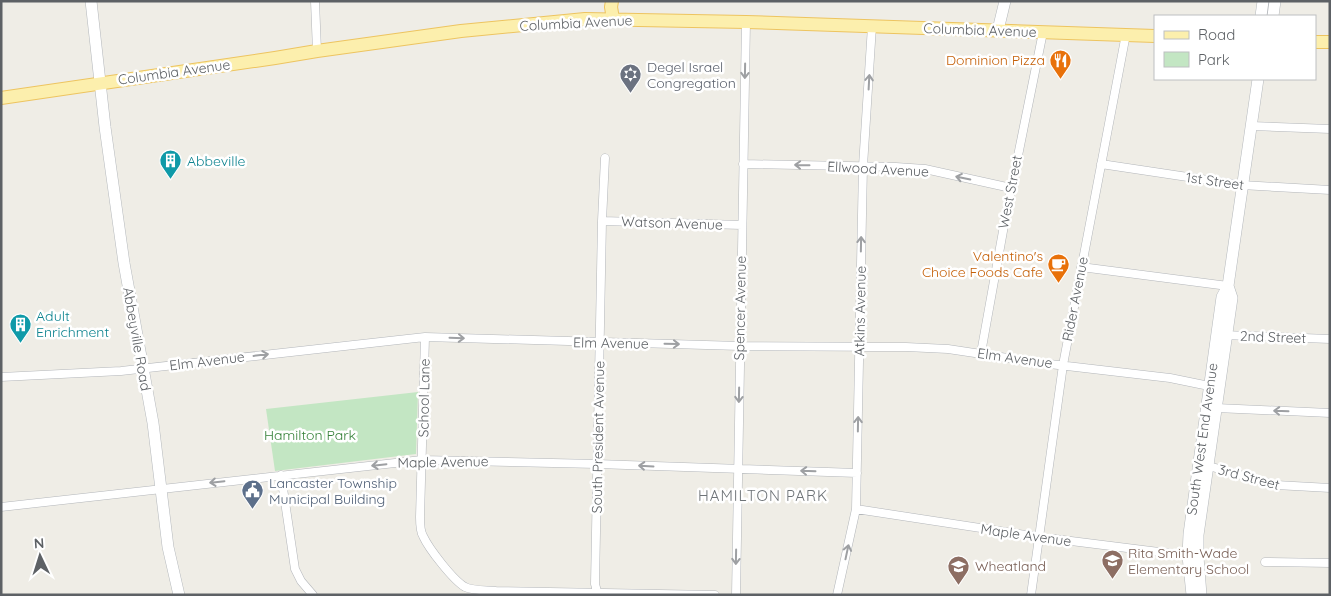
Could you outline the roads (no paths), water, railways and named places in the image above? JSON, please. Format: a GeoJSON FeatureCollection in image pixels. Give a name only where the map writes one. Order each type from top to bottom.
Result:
{"type":"FeatureCollection","features":[{"type":"Feature","properties":{"kind":"main road","name":"Abbeyville Road"},"geometry":{"type":"LineString","coordinates":[[91,1],[105,127],[124,262],[152,423],[168,547],[179,595]]}},
{"type":"Feature","properties":{"kind":"main road"},"geometry":{"type":"LineString","coordinates":[[612,1],[613,19]]}},
{"type":"Feature","properties":{"kind":"main road"},"geometry":{"type":"LineString","coordinates":[[998,30],[1005,1]]}},
{"type":"Feature","properties":{"kind":"main road"},"geometry":{"type":"LineString","coordinates":[[1261,15],[1263,1]]}},
{"type":"Feature","properties":{"kind":"main road"},"geometry":{"type":"LineString","coordinates":[[1273,15],[1275,1]]}},
{"type":"Feature","properties":{"kind":"main road","name":"Columbia Avenue"},"geometry":{"type":"LineString","coordinates":[[1,98],[317,51],[508,26],[585,19],[746,22],[1154,36]]}},
{"type":"Feature","properties":{"kind":"main road"},"geometry":{"type":"LineString","coordinates":[[1316,42],[1330,42]]}},
{"type":"Feature","properties":{"kind":"main road","name":"South West End Avenue"},"geometry":{"type":"LineString","coordinates":[[1204,465],[1222,335],[1232,298],[1228,286],[1241,185],[1258,80]]}},
{"type":"Feature","properties":{"kind":"main road","name":"South West End Avenue"},"geometry":{"type":"LineString","coordinates":[[1201,595],[1189,534],[1216,408],[1214,387]]}},
{"type":"Feature","properties":{"kind":"main road","name":"South West End Avenue"},"geometry":{"type":"LineString","coordinates":[[1192,595],[1193,556]]}},
{"type":"Feature","properties":{"kind":"street"},"geometry":{"type":"LineString","coordinates":[[315,1],[317,51]]}},
{"type":"Feature","properties":{"kind":"street","name":"Spencer Avenue"},"geometry":{"type":"LineString","coordinates":[[736,595],[746,22]]}},
{"type":"Feature","properties":{"kind":"street","name":"Atkins Avenue"},"geometry":{"type":"LineString","coordinates":[[837,595],[856,509],[863,166],[872,26]]}},
{"type":"Feature","properties":{"kind":"street","name":"West Street"},"geometry":{"type":"LineString","coordinates":[[982,353],[988,307],[1042,32]]}},
{"type":"Feature","properties":{"kind":"street","name":"Rider Avenue"},"geometry":{"type":"LineString","coordinates":[[1031,595],[1063,365],[1126,34]]}},
{"type":"Feature","properties":{"kind":"street"},"geometry":{"type":"LineString","coordinates":[[1251,126],[1330,129]]}},
{"type":"Feature","properties":{"kind":"street","name":"South President Avenue"},"geometry":{"type":"LineString","coordinates":[[597,594],[594,584],[605,158]]}},
{"type":"Feature","properties":{"kind":"street","name":"Ellwood Avenue"},"geometry":{"type":"LineString","coordinates":[[743,164],[925,169],[1011,188]]}},
{"type":"Feature","properties":{"kind":"street","name":"1st Street"},"geometry":{"type":"LineString","coordinates":[[1101,164],[1241,185],[1330,190]]}},
{"type":"Feature","properties":{"kind":"street","name":"Watson Avenue"},"geometry":{"type":"LineString","coordinates":[[602,221],[742,225]]}},
{"type":"Feature","properties":{"kind":"street"},"geometry":{"type":"LineString","coordinates":[[1081,267],[1228,286]]}},
{"type":"Feature","properties":{"kind":"street","name":"2nd Street"},"geometry":{"type":"LineString","coordinates":[[1222,335],[1330,340]]}},
{"type":"Feature","properties":{"kind":"street","name":"Elm Avenue"},"geometry":{"type":"LineString","coordinates":[[1,377],[143,368],[425,337],[600,343],[948,349],[1170,378],[1214,387]]}},
{"type":"Feature","properties":{"kind":"street","name":"School Lane"},"geometry":{"type":"LineString","coordinates":[[425,337],[420,517],[423,536],[450,574],[460,583],[471,589],[496,593],[715,595]]}},
{"type":"Feature","properties":{"kind":"street"},"geometry":{"type":"LineString","coordinates":[[1216,408],[1330,413]]}},
{"type":"Feature","properties":{"kind":"street","name":"Maple Avenue"},"geometry":{"type":"LineString","coordinates":[[1,507],[281,474],[422,460],[857,473]]}},
{"type":"Feature","properties":{"kind":"street","name":"3rd Street"},"geometry":{"type":"LineString","coordinates":[[1204,465],[1276,485],[1330,488]]}},
{"type":"Feature","properties":{"kind":"street"},"geometry":{"type":"LineString","coordinates":[[281,474],[295,569],[301,581],[313,595]]}},
{"type":"Feature","properties":{"kind":"street","name":"Maple Avenue"},"geometry":{"type":"LineString","coordinates":[[856,509],[1039,537],[1193,556]]}},
{"type":"Feature","properties":{"kind":"street"},"geometry":{"type":"LineString","coordinates":[[1265,562],[1330,563]]}},
{"type":"Feature","properties":{"kind":"place","name":"Dominion Pizza"},"geometry":{"type":"Point","coordinates":[1061,79]}},
{"type":"Feature","properties":{"kind":"place","name":"Degel Israel Congregation"},"geometry":{"type":"Point","coordinates":[631,94]}},
{"type":"Feature","properties":{"kind":"place","name":"Abbeville"},"geometry":{"type":"Point","coordinates":[171,180]}},
{"type":"Feature","properties":{"kind":"place","name":"Valentino's Choice Foods Cafe"},"geometry":{"type":"Point","coordinates":[1059,283]}},
{"type":"Feature","properties":{"kind":"place","name":"Adult Enrichment"},"geometry":{"type":"Point","coordinates":[20,343]}},
{"type":"Feature","properties":{"kind":"place","name":"Lancaster Township Municipal Building"},"geometry":{"type":"Point","coordinates":[253,510]}},
{"type":"Feature","properties":{"kind":"place","name":"Rita Smith-Wade Elementary School"},"geometry":{"type":"Point","coordinates":[1112,580]}},
{"type":"Feature","properties":{"kind":"place","name":"Wheatland"},"geometry":{"type":"Point","coordinates":[959,585]}},
{"type":"Feature","properties":{"kind":"district","name":"HAMILTON PARK"},"geometry":{"type":"Point","coordinates":[763,496]}},
{"type":"Feature","properties":{"kind":"park label","name":"Hamilton Park"},"geometry":{"type":"Point","coordinates":[310,435]}}]}
